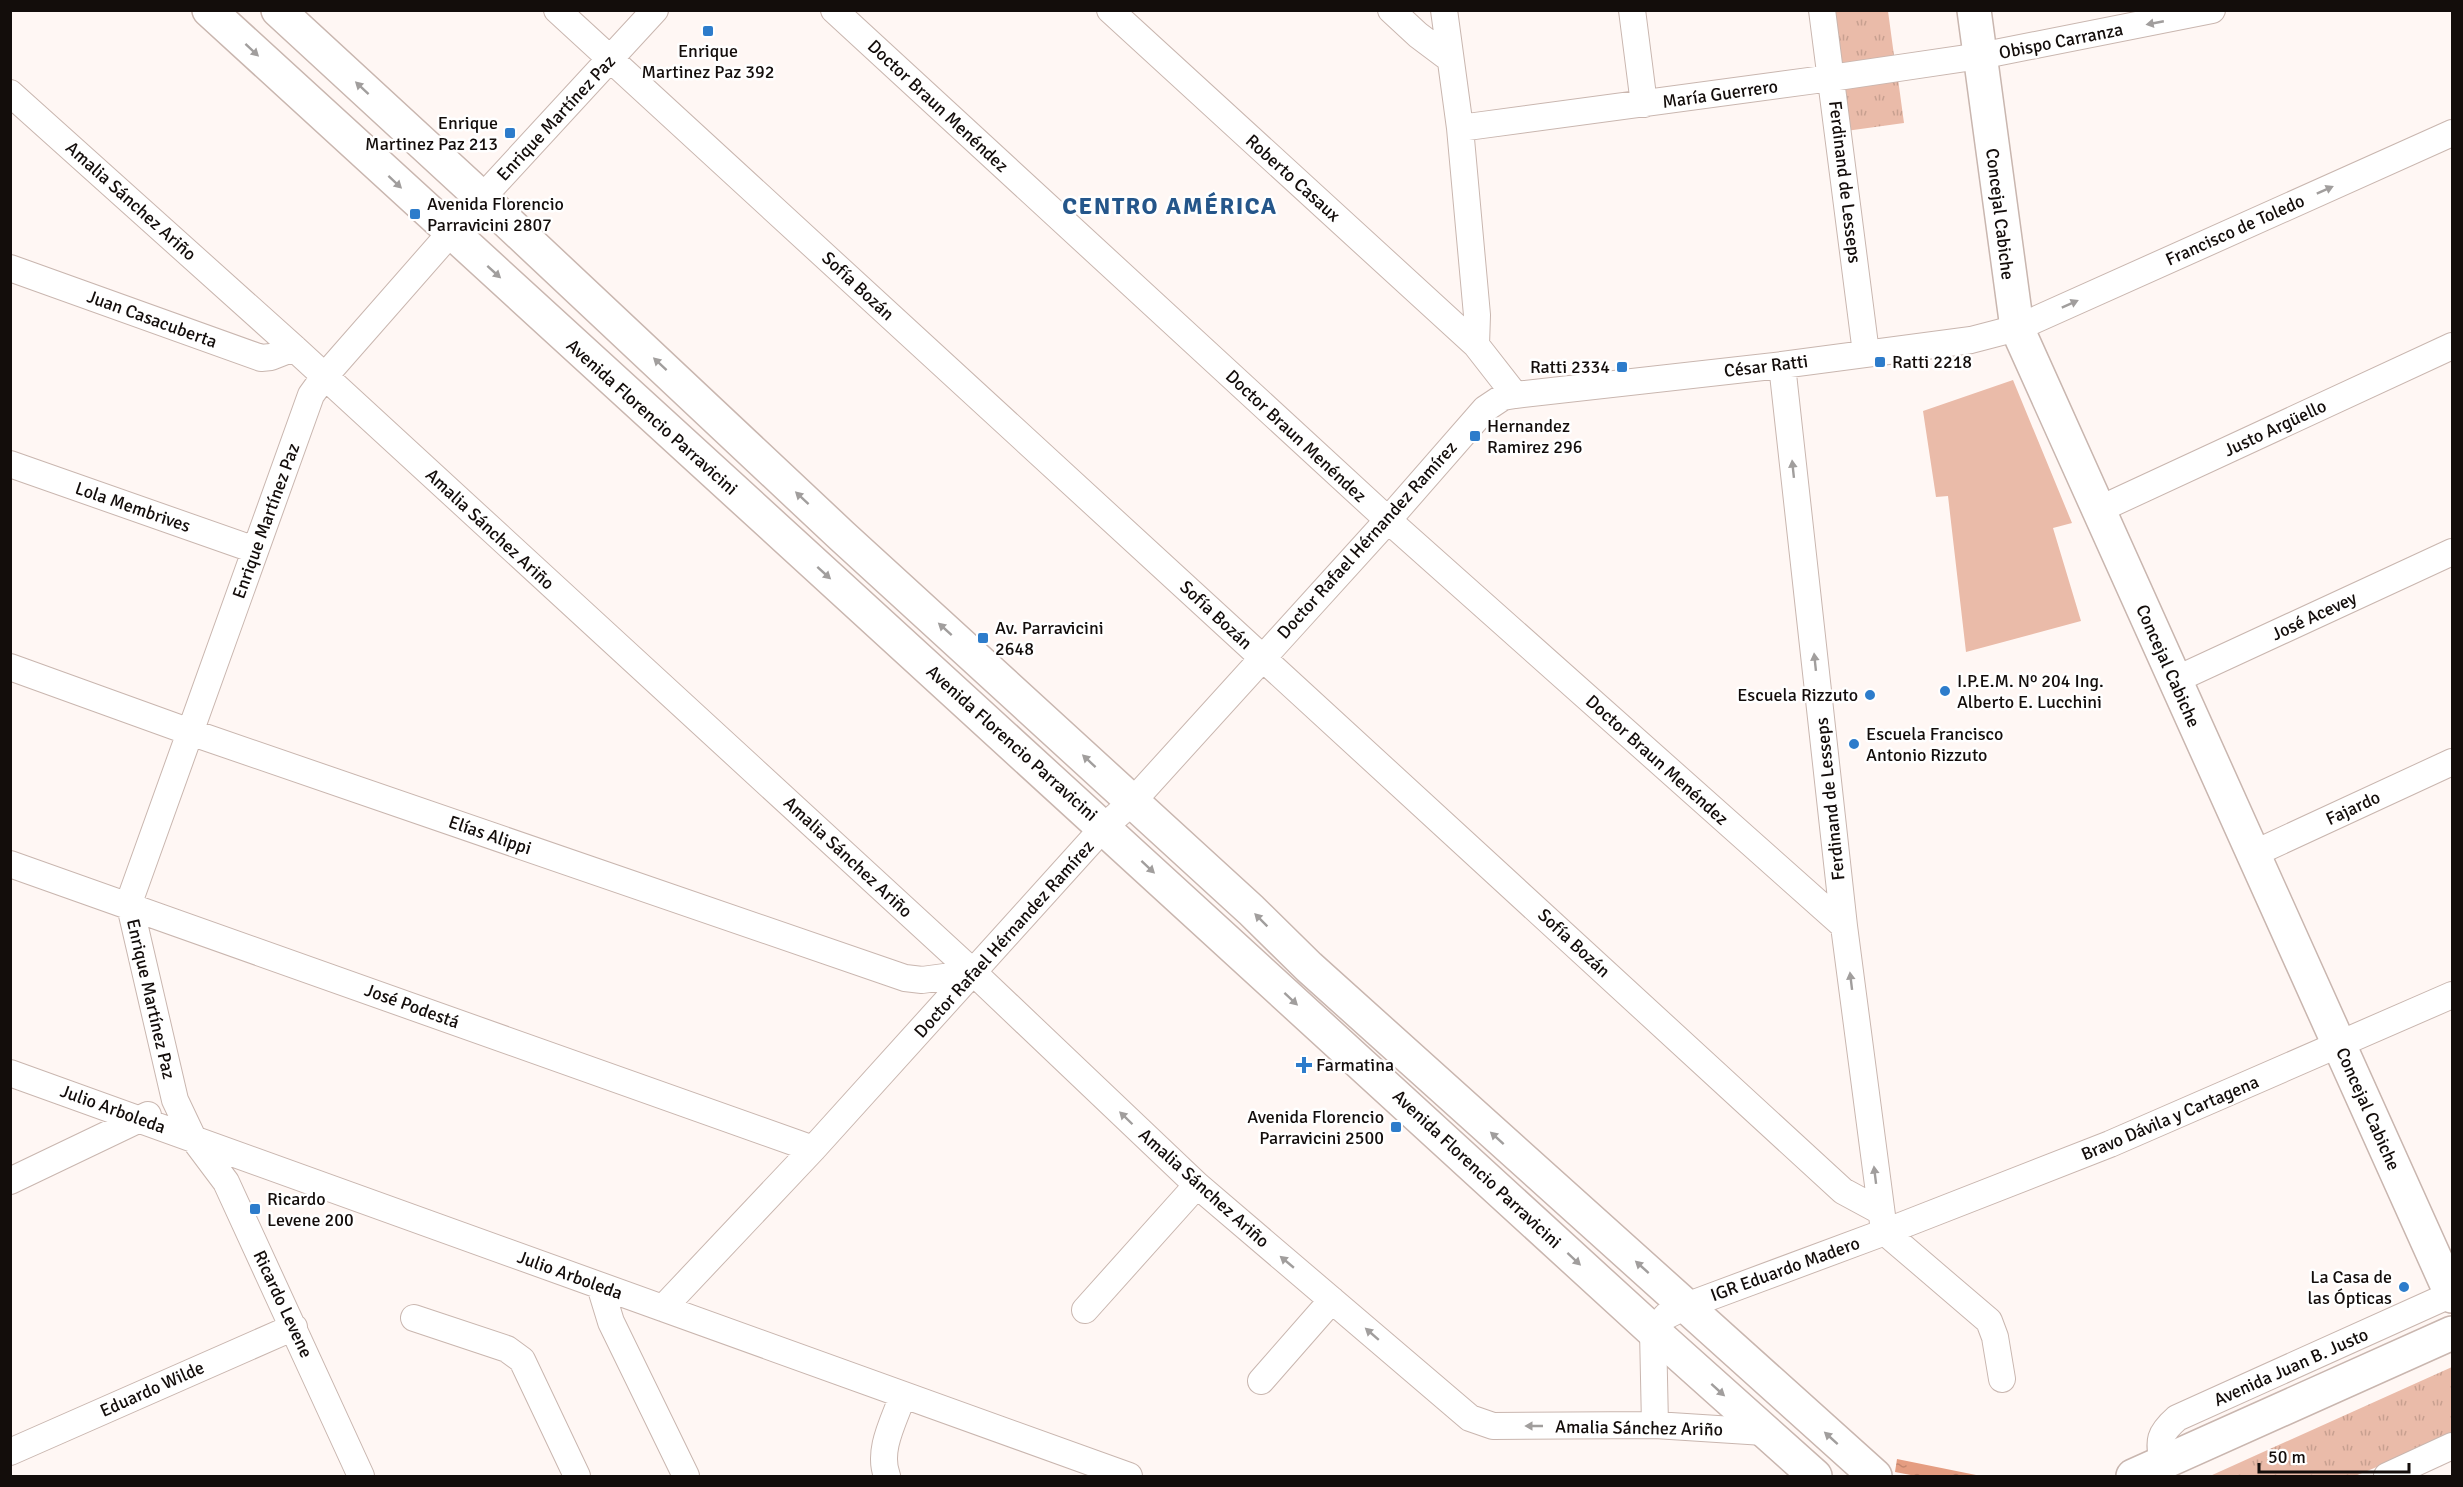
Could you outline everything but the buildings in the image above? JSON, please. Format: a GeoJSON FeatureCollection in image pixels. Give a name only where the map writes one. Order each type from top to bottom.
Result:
{"type":"FeatureCollection","features":[{"type":"Feature","properties":{"kind":"main road","name":"Avenida Florencio Parravicini"},"geometry":{"type":"LineString","coordinates":[[208,10],[1653,1331],[1815,1476]]}},
{"type":"Feature","properties":{"kind":"main road","name":"Avenida Florencio Parravicini"},"geometry":{"type":"LineString","coordinates":[[278,10],[842,536],[1251,910],[1308,967],[1875,1476]]}},
{"type":"Feature","properties":{"kind":"main road","name":"Concejal Cabiche"},"geometry":{"type":"LineString","coordinates":[[1974,10],[2017,327],[2452,1295]]}},
{"type":"Feature","properties":{"kind":"main road","name":"Avenida Juan B. Justo"},"geometry":{"type":"LineString","coordinates":[[2168,1470],[2452,1333]]}},
{"type":"Feature","properties":{"kind":"main road","name":"Avenida Juan B. Justo"},"geometry":{"type":"LineString","coordinates":[[2133,1476],[2168,1470],[2452,1351]]}},
{"type":"Feature","properties":{"kind":"street","name":"Sofía Bozán"},"geometry":{"type":"LineString","coordinates":[[557,10],[1843,1191],[1882,1222],[1989,1321],[1995,1337],[2002,1379]]}},
{"type":"Feature","properties":{"kind":"street","name":"Enrique Martínez Paz"},"geometry":{"type":"LineString","coordinates":[[193,1138],[176,1100],[130,906],[131,897],[311,395],[324,376],[450,233],[655,10]]}},
{"type":"Feature","properties":{"kind":"street","name":"Doctor Braun Menéndez"},"geometry":{"type":"LineString","coordinates":[[834,10],[1388,520],[1844,926]]}},
{"type":"Feature","properties":{"kind":"street","name":"Roberto Casaux"},"geometry":{"type":"LineString","coordinates":[[1110,10],[1476,345]]}},
{"type":"Feature","properties":{"kind":"street"},"geometry":{"type":"LineString","coordinates":[[1391,10],[1450,59]]}},
{"type":"Feature","properties":{"kind":"street"},"geometry":{"type":"LineString","coordinates":[[1444,10],[1460,128],[1477,315],[1476,345],[1515,395]]}},
{"type":"Feature","properties":{"kind":"street"},"geometry":{"type":"LineString","coordinates":[[1632,10],[1644,104]]}},
{"type":"Feature","properties":{"kind":"street","name":"Ferdinand de Lesseps"},"geometry":{"type":"LineString","coordinates":[[1822,10],[1866,353]]}},
{"type":"Feature","properties":{"kind":"street","name":"Obispo Carranza"},"geometry":{"type":"LineString","coordinates":[[1980,56],[2212,10]]}},
{"type":"Feature","properties":{"kind":"street","name":"María Guerrero"},"geometry":{"type":"LineString","coordinates":[[1460,128],[1980,56]]}},
{"type":"Feature","properties":{"kind":"street","name":"Amalia Sánchez Ariño"},"geometry":{"type":"LineString","coordinates":[[10,93],[294,348],[974,973],[1197,1185],[1470,1418],[1494,1426],[1656,1425],[1764,1432]]}},
{"type":"Feature","properties":{"kind":"street","name":"Francisco de Toledo"},"geometry":{"type":"LineString","coordinates":[[2017,327],[2452,133]]}},
{"type":"Feature","properties":{"kind":"street","name":"Juan Casacuberta"},"geometry":{"type":"LineString","coordinates":[[10,268],[261,358],[271,357],[294,348]]}},
{"type":"Feature","properties":{"kind":"street","name":"César Ratti"},"geometry":{"type":"LineString","coordinates":[[1515,395],[1782,365],[1971,340],[2017,327]]}},
{"type":"Feature","properties":{"kind":"street","name":"Justo Argüello"},"geometry":{"type":"LineString","coordinates":[[2098,510],[2452,346]]}},
{"type":"Feature","properties":{"kind":"street","name":"Ferdinand de Lesseps"},"geometry":{"type":"LineString","coordinates":[[1782,365],[1844,926],[1882,1222]]}},
{"type":"Feature","properties":{"kind":"street","name":"Doctor Rafael Hérnandez Ramírez"},"geometry":{"type":"LineString","coordinates":[[663,1308],[813,1149],[1104,827],[1133,801],[1388,520],[1485,409],[1503,397],[1515,395]]}},
{"type":"Feature","properties":{"kind":"street","name":"Lola Membrives"},"geometry":{"type":"LineString","coordinates":[[10,464],[255,550]]}},
{"type":"Feature","properties":{"kind":"street","name":"José Acevey"},"geometry":{"type":"LineString","coordinates":[[2175,680],[2452,552]]}},
{"type":"Feature","properties":{"kind":"street","name":"Elías Alippi"},"geometry":{"type":"LineString","coordinates":[[10,667],[190,732],[905,978],[922,980],[974,973]]}},
{"type":"Feature","properties":{"kind":"street","name":"Fajardo"},"geometry":{"type":"LineString","coordinates":[[2253,854],[2452,762]]}},
{"type":"Feature","properties":{"kind":"street","name":"José Podestá"},"geometry":{"type":"LineString","coordinates":[[10,864],[813,1149]]}},
{"type":"Feature","properties":{"kind":"street","name":"Bravo Dávila y Cartagena"},"geometry":{"type":"LineString","coordinates":[[1882,1222],[2110,1144],[2339,1046],[2452,994]]}},
{"type":"Feature","properties":{"kind":"street","name":"Julio Arboleda"},"geometry":{"type":"LineString","coordinates":[[10,1073],[1129,1476]]}},
{"type":"Feature","properties":{"kind":"street"},"geometry":{"type":"LineString","coordinates":[[10,1181],[176,1100]]}},
{"type":"Feature","properties":{"kind":"street","name":"Ricardo Levene"},"geometry":{"type":"LineString","coordinates":[[193,1138],[226,1182],[361,1476]]}},
{"type":"Feature","properties":{"kind":"street"},"geometry":{"type":"LineString","coordinates":[[1084,1310],[1197,1185]]}},
{"type":"Feature","properties":{"kind":"street","name":"IGR Eduardo Madero"},"geometry":{"type":"LineString","coordinates":[[1653,1331],[1666,1316],[1686,1306],[1882,1222]]}},
{"type":"Feature","properties":{"kind":"street"},"geometry":{"type":"LineString","coordinates":[[600,1286],[611,1322],[686,1476]]}},
{"type":"Feature","properties":{"kind":"street","name":"Avenida Juan B. Justo"},"geometry":{"type":"LineString","coordinates":[[2168,1470],[2159,1444],[2165,1429],[2177,1418],[2452,1295]]}},
{"type":"Feature","properties":{"kind":"street"},"geometry":{"type":"LineString","coordinates":[[1261,1381],[1332,1300]]}},
{"type":"Feature","properties":{"kind":"street"},"geometry":{"type":"LineString","coordinates":[[414,1317],[507,1349],[522,1360],[578,1476]]}},
{"type":"Feature","properties":{"kind":"street","name":"Eduardo Wilde"},"geometry":{"type":"LineString","coordinates":[[10,1452],[294,1327]]}},
{"type":"Feature","properties":{"kind":"street"},"geometry":{"type":"LineString","coordinates":[[1653,1331],[1656,1425]]}},
{"type":"Feature","properties":{"kind":"street"},"geometry":{"type":"LineString","coordinates":[[887,1476],[883,1467],[883,1452],[903,1395]]}},
{"type":"Feature","properties":{"kind":"street"},"geometry":{"type":"LineString","coordinates":[[2387,1476],[2452,1446]]}},
{"type":"Feature","properties":{"kind":"green space"},"geometry":{"type":"Polygon","coordinates":[[[1834,11],[1888,11],[1895,63],[1842,67],[1834,11]]]}},
{"type":"Feature","properties":{"kind":"green space"},"geometry":{"type":"Polygon","coordinates":[[[1898,79],[1904,123],[1846,131],[1841,87],[1898,79]]]}},
{"type":"Feature","properties":{"kind":"green space"},"geometry":{"type":"Polygon","coordinates":[[[2013,380],[2072,523],[2053,528],[2081,621],[1966,652],[1948,496],[1936,497],[1923,411],[2013,380]]]}},
{"type":"Feature","properties":{"kind":"green space"},"geometry":{"type":"Polygon","coordinates":[[[2452,1367],[2452,1432],[2430,1445],[2355,1476],[2210,1476],[2452,1367]]]}},
{"type":"Feature","properties":{"kind":"water"},"geometry":{"type":"Polygon","coordinates":[[[1897,1459],[1981,1476],[1916,1476],[1895,1472],[1897,1459]]]}},
{"type":"Feature","properties":{"kind":"place","name":"Enrique Martinez Paz 392"},"geometry":{"type":"Point","coordinates":[708,31]}},
{"type":"Feature","properties":{"kind":"place","name":"Enrique Martinez Paz 213"},"geometry":{"type":"Point","coordinates":[510,133]}},
{"type":"Feature","properties":{"kind":"place","name":"Avenida Florencio Parravicini 2807"},"geometry":{"type":"Point","coordinates":[415,214]}},
{"type":"Feature","properties":{"kind":"place","name":"Ratti 2218"},"geometry":{"type":"Point","coordinates":[1880,362]}},
{"type":"Feature","properties":{"kind":"place","name":"Ratti 2334"},"geometry":{"type":"Point","coordinates":[1622,367]}},
{"type":"Feature","properties":{"kind":"place","name":"Hernandez Ramirez 296"},"geometry":{"type":"Point","coordinates":[1475,436]}},
{"type":"Feature","properties":{"kind":"place","name":"Av. Parravicini 2648"},"geometry":{"type":"Point","coordinates":[983,638]}},
{"type":"Feature","properties":{"kind":"place","name":"I.P.E.M. Nº 204 Ing. Alberto E. Lucchini"},"geometry":{"type":"Point","coordinates":[1945,691]}},
{"type":"Feature","properties":{"kind":"place","name":"Escuela Rizzuto"},"geometry":{"type":"Point","coordinates":[1870,695]}},
{"type":"Feature","properties":{"kind":"place","name":"Escuela Francisco Antonio Rizzuto"},"geometry":{"type":"Point","coordinates":[1854,744]}},
{"type":"Feature","properties":{"kind":"place","name":"Farmatina"},"geometry":{"type":"Point","coordinates":[1304,1065]}},
{"type":"Feature","properties":{"kind":"place","name":"Avenida Florencio Parravicini 2500"},"geometry":{"type":"Point","coordinates":[1396,1127]}},
{"type":"Feature","properties":{"kind":"place","name":"Ricardo Levene 200"},"geometry":{"type":"Point","coordinates":[255,1209]}},
{"type":"Feature","properties":{"kind":"place","name":"La Casa de las Ópticas"},"geometry":{"type":"Point","coordinates":[2404,1287]}},
{"type":"Feature","properties":{"kind":"district","name":"CENTRO AMÉRICA"},"geometry":{"type":"Point","coordinates":[1170,206]}}]}
